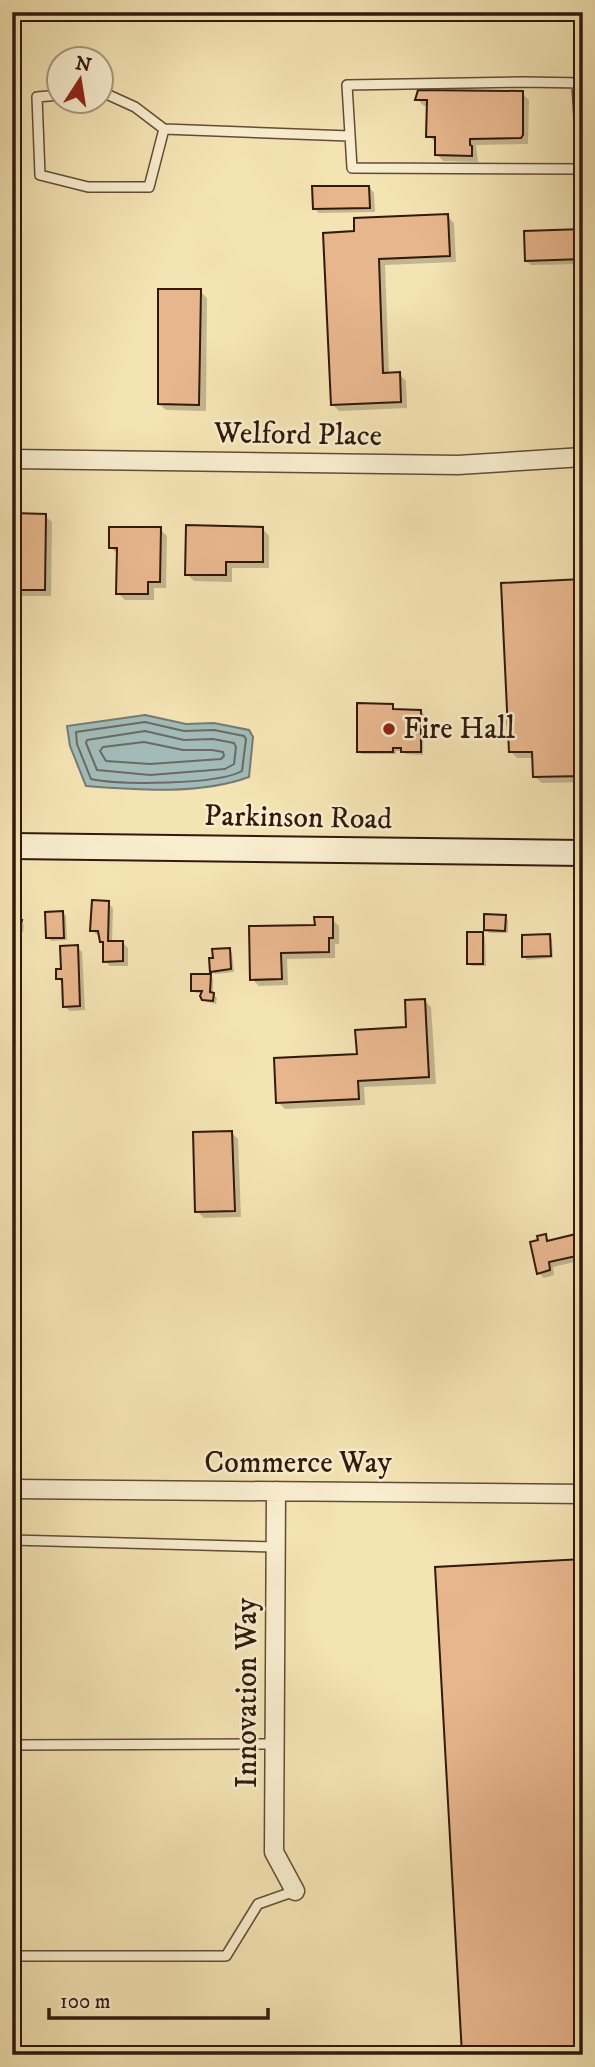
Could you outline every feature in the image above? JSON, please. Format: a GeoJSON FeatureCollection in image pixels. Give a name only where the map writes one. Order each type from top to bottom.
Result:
{"type":"FeatureCollection","features":[{"type":"Feature","properties":{"kind":"main road","name":"Parkinson Road"},"geometry":{"type":"LineString","coordinates":[[12,846],[583,853]]}},
{"type":"Feature","properties":{"kind":"street","name":"Welford Place"},"geometry":{"type":"LineString","coordinates":[[12,459],[458,465],[583,457]]}},
{"type":"Feature","properties":{"kind":"street","name":"Commerce Way"},"geometry":{"type":"LineString","coordinates":[[12,1489],[583,1494]]}},
{"type":"Feature","properties":{"kind":"street","name":"Innovation Way"},"geometry":{"type":"LineString","coordinates":[[276,1491],[274,1852],[295,1891]]}},
{"type":"Feature","properties":{"kind":"lane"},"geometry":{"type":"LineString","coordinates":[[580,83],[582,169],[352,168],[347,85],[580,83]]}},
{"type":"Feature","properties":{"kind":"lane"},"geometry":{"type":"LineString","coordinates":[[46,96],[37,97],[40,175],[88,187],[149,187],[164,129]]}},
{"type":"Feature","properties":{"kind":"lane"},"geometry":{"type":"LineString","coordinates":[[116,98],[135,107],[164,129],[350,136]]}},
{"type":"Feature","properties":{"kind":"lane"},"geometry":{"type":"LineString","coordinates":[[12,1540],[276,1547]]}},
{"type":"Feature","properties":{"kind":"lane"},"geometry":{"type":"LineString","coordinates":[[12,1745],[275,1744]]}},
{"type":"Feature","properties":{"kind":"lane"},"geometry":{"type":"LineString","coordinates":[[12,1956],[226,1956],[258,1904],[295,1891]]}},
{"type":"Feature","properties":{"kind":"water"},"geometry":{"type":"Polygon","coordinates":[[[145,715],[186,724],[214,723],[249,730],[253,737],[249,777],[210,787],[189,789],[147,790],[86,786],[70,746],[67,726],[145,715]]]}},
{"type":"Feature","properties":{"kind":"building"},"geometry":{"type":"Polygon","coordinates":[[[418,90],[523,91],[523,135],[521,138],[470,139],[472,156],[435,155],[435,137],[426,137],[427,100],[415,100],[418,90]]]}},
{"type":"Feature","properties":{"kind":"building"},"geometry":{"type":"Polygon","coordinates":[[[312,186],[369,186],[370,208],[313,209],[312,186]]]}},
{"type":"Feature","properties":{"kind":"building"},"geometry":{"type":"Polygon","coordinates":[[[448,214],[450,256],[379,259],[383,373],[400,372],[401,402],[331,405],[323,233],[354,231],[354,218],[448,214]]]}},
{"type":"Feature","properties":{"kind":"building"},"geometry":{"type":"Polygon","coordinates":[[[583,229],[583,259],[525,261],[524,231],[583,229]]]}},
{"type":"Feature","properties":{"kind":"building"},"geometry":{"type":"Polygon","coordinates":[[[158,289],[201,289],[199,405],[158,404],[158,289]]]}},
{"type":"Feature","properties":{"kind":"building"},"geometry":{"type":"Polygon","coordinates":[[[13,513],[46,514],[45,590],[12,590],[13,513]]]}},
{"type":"Feature","properties":{"kind":"building"},"geometry":{"type":"Polygon","coordinates":[[[186,525],[263,527],[263,562],[226,562],[226,575],[185,575],[186,525]]]}},
{"type":"Feature","properties":{"kind":"building"},"geometry":{"type":"Polygon","coordinates":[[[109,527],[161,527],[160,582],[148,582],[148,594],[116,594],[117,548],[109,548],[109,527]]]}},
{"type":"Feature","properties":{"kind":"building"},"geometry":{"type":"Polygon","coordinates":[[[582,579],[583,776],[533,777],[532,752],[509,752],[501,583],[582,579]]]}},
{"type":"Feature","properties":{"kind":"building","name":"Fire Hall"},"geometry":{"type":"Polygon","coordinates":[[[357,703],[393,704],[393,709],[421,710],[421,752],[401,752],[401,748],[393,748],[393,752],[357,752],[357,703]]]}},
{"type":"Feature","properties":{"kind":"building"},"geometry":{"type":"Polygon","coordinates":[[[92,900],[109,901],[108,941],[123,941],[123,961],[103,962],[103,942],[100,942],[98,931],[90,931],[92,900]]]}},
{"type":"Feature","properties":{"kind":"building"},"geometry":{"type":"Polygon","coordinates":[[[12,908],[17,911],[17,920],[22,920],[16,936],[12,936],[12,908]]]}},
{"type":"Feature","properties":{"kind":"building"},"geometry":{"type":"Polygon","coordinates":[[[63,911],[64,938],[46,938],[45,912],[63,911]]]}},
{"type":"Feature","properties":{"kind":"building"},"geometry":{"type":"Polygon","coordinates":[[[484,914],[506,915],[505,931],[484,930],[484,914]]]}},
{"type":"Feature","properties":{"kind":"building"},"geometry":{"type":"Polygon","coordinates":[[[314,917],[333,917],[333,938],[329,938],[329,952],[281,953],[282,979],[250,980],[249,926],[315,925],[314,917]]]}},
{"type":"Feature","properties":{"kind":"building"},"geometry":{"type":"Polygon","coordinates":[[[467,932],[483,932],[483,964],[467,964],[467,932]]]}},
{"type":"Feature","properties":{"kind":"building"},"geometry":{"type":"Polygon","coordinates":[[[550,934],[551,956],[522,957],[522,935],[550,934]]]}},
{"type":"Feature","properties":{"kind":"building"},"geometry":{"type":"Polygon","coordinates":[[[78,945],[80,1006],[63,1007],[62,979],[56,979],[56,969],[61,969],[60,946],[78,945]]]}},
{"type":"Feature","properties":{"kind":"building"},"geometry":{"type":"Polygon","coordinates":[[[230,948],[231,969],[210,972],[209,958],[213,958],[212,949],[230,948]]]}},
{"type":"Feature","properties":{"kind":"building"},"geometry":{"type":"Polygon","coordinates":[[[191,974],[211,974],[210,992],[214,993],[213,1001],[202,1000],[202,991],[191,991],[191,974]]]}},
{"type":"Feature","properties":{"kind":"building"},"geometry":{"type":"Polygon","coordinates":[[[425,999],[429,1077],[358,1081],[359,1099],[276,1103],[274,1058],[357,1054],[355,1030],[406,1027],[405,1000],[425,999]]]}},
{"type":"Feature","properties":{"kind":"building"},"geometry":{"type":"Polygon","coordinates":[[[232,1131],[235,1211],[195,1212],[193,1132],[232,1131]]]}},
{"type":"Feature","properties":{"kind":"building"},"geometry":{"type":"Polygon","coordinates":[[[546,1234],[547,1241],[576,1234],[581,1255],[549,1262],[550,1270],[537,1274],[530,1242],[538,1240],[537,1236],[546,1234]]]}},
{"type":"Feature","properties":{"kind":"building"},"geometry":{"type":"Polygon","coordinates":[[[583,1559],[583,2055],[462,2055],[435,1567],[583,1559]]]}},
{"type":"Feature","properties":{"kind":"place","name":"Fire Hall"},"geometry":{"type":"Point","coordinates":[389,729]}}]}
